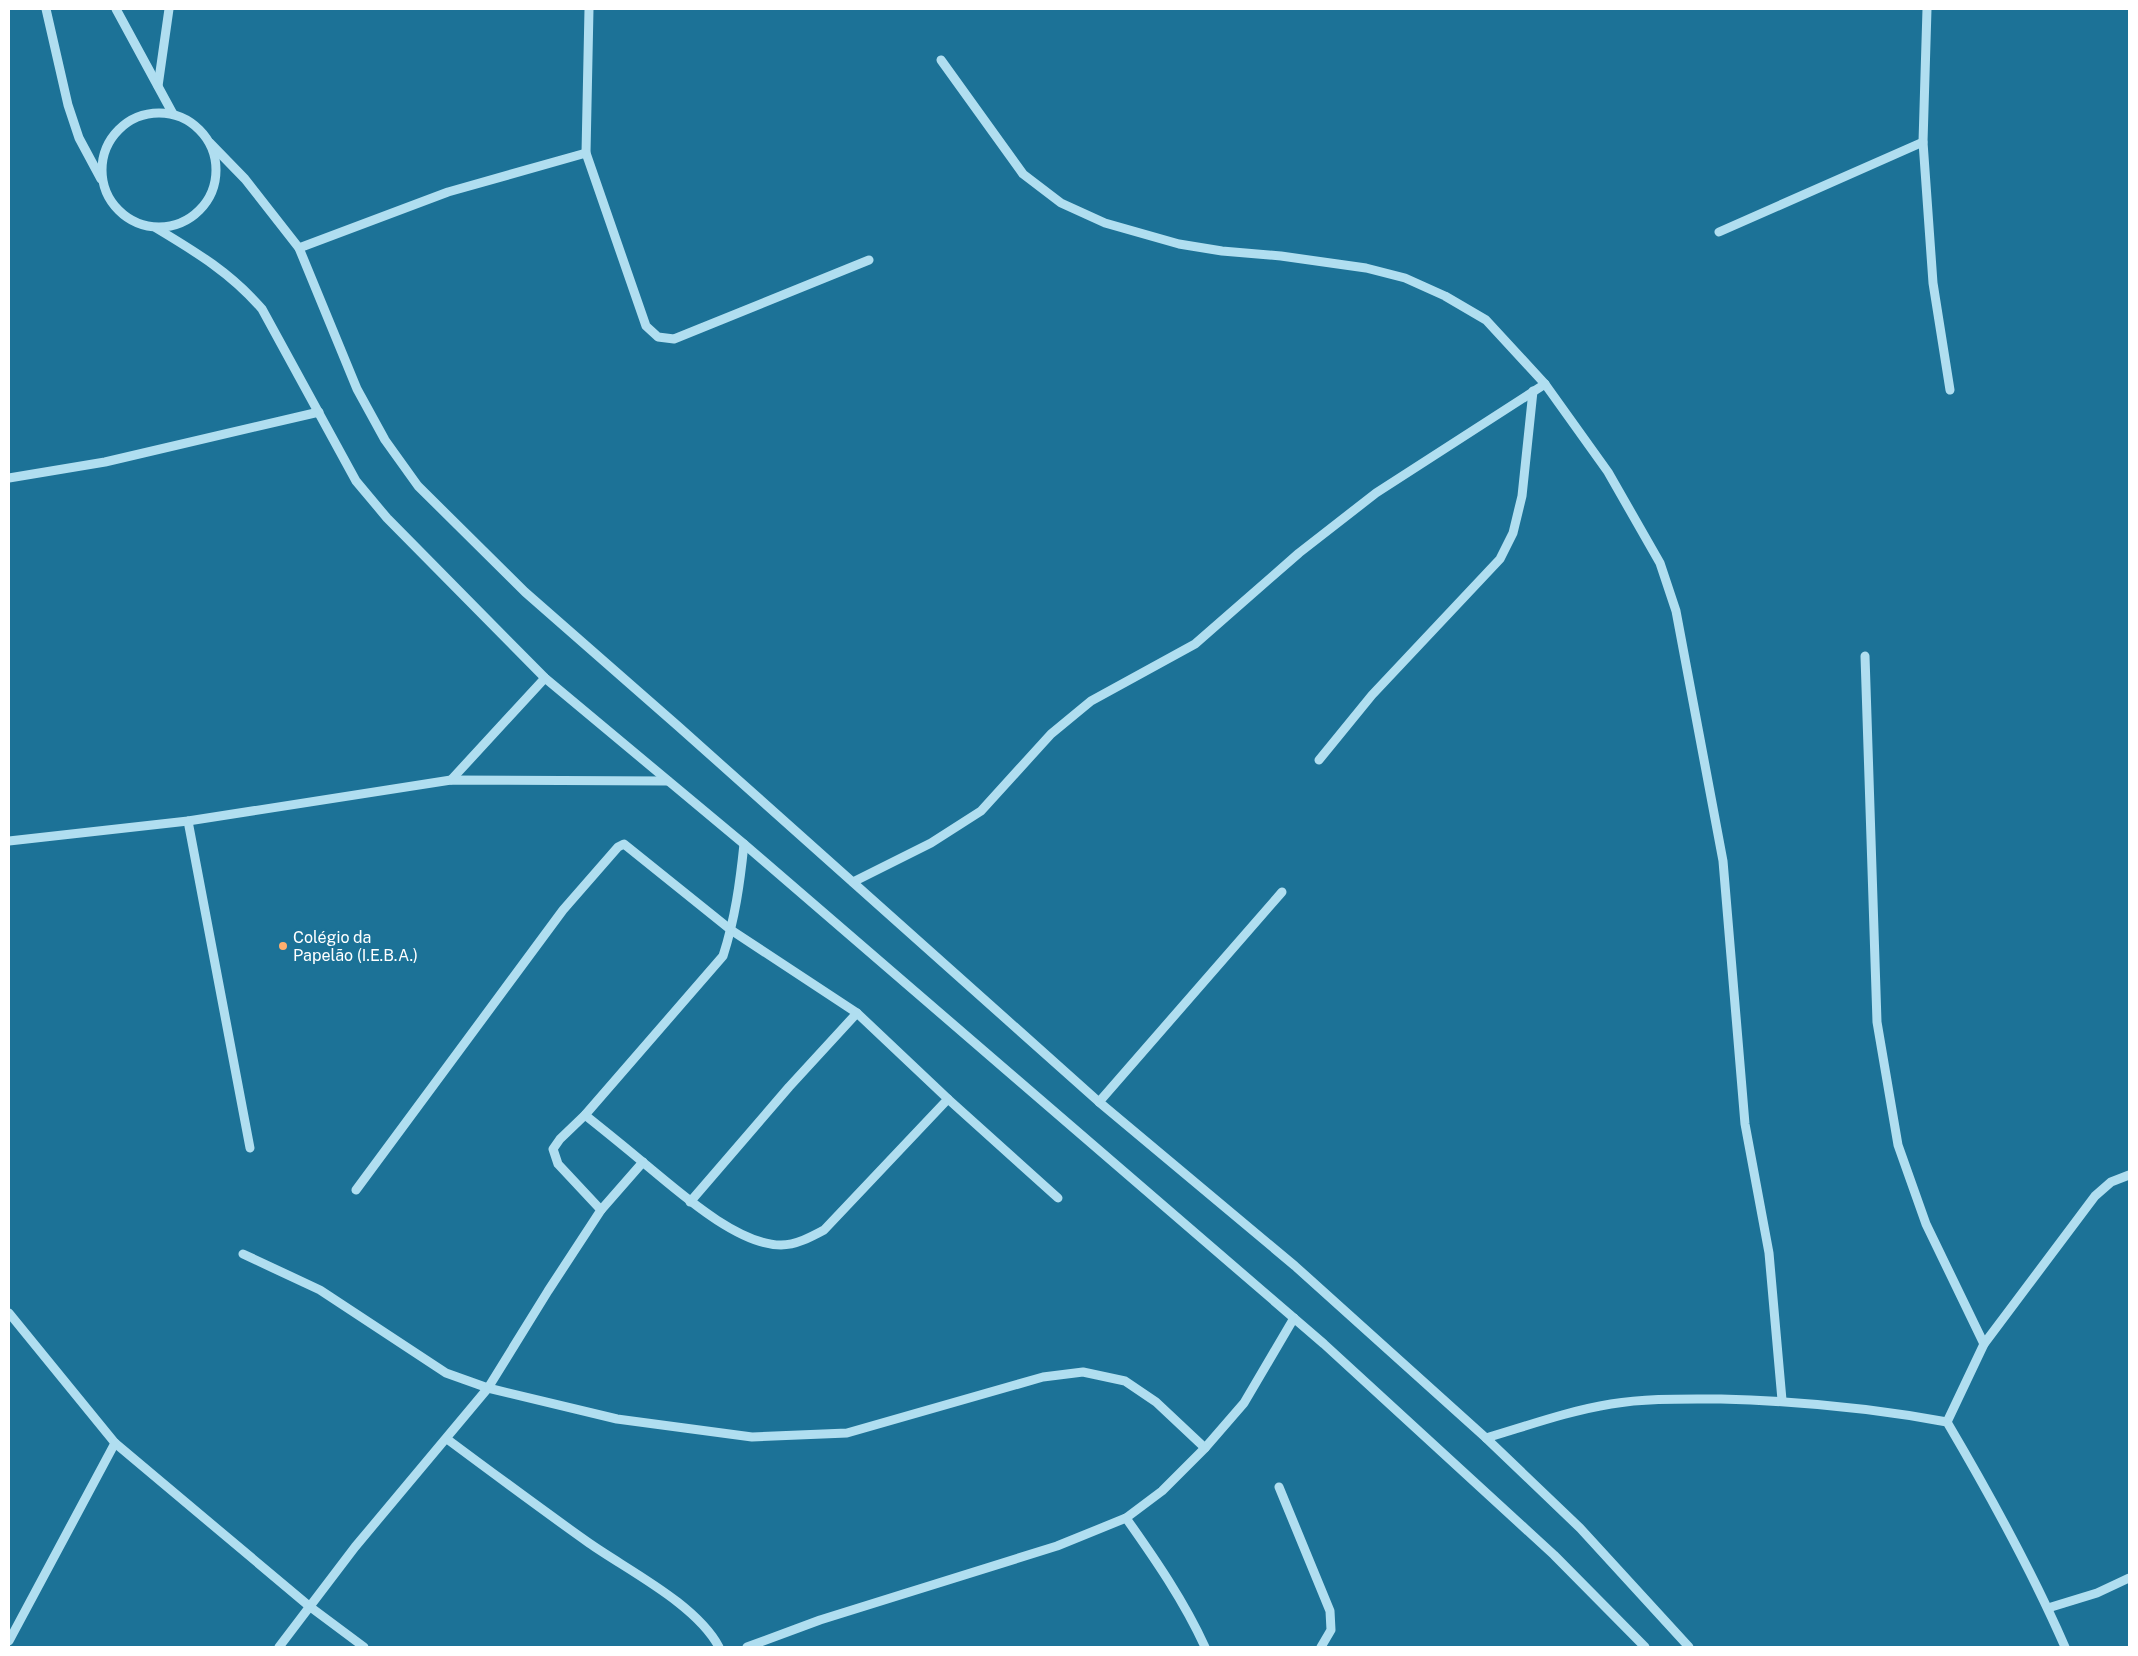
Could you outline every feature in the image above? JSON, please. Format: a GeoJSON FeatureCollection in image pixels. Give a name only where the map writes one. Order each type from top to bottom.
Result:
{"type":"FeatureCollection","features":[{"type":"Feature","properties":{"kind":"street"},"geometry":{"type":"LineString","coordinates":[[46,9],[68,105],[79,138],[110,200],[122,214],[138,223],[156,228],[212,262],[243,287],[256,301],[262,308],[356,481],[387,518],[545,678],[744,844],[1294,1318],[1438,1447],[1554,1555],[1645,1647]]}},
{"type":"Feature","properties":{"kind":"street"},"geometry":{"type":"LineString","coordinates":[[116,9],[173,114]]}},
{"type":"Feature","properties":{"kind":"street"},"geometry":{"type":"LineString","coordinates":[[158,86],[169,9]]}},
{"type":"Feature","properties":{"kind":"street"},"geometry":{"type":"LineString","coordinates":[[590,9],[586,153],[646,326],[658,337],[674,339],[869,260]]}},
{"type":"Feature","properties":{"kind":"street"},"geometry":{"type":"LineString","coordinates":[[1927,9],[1923,142],[1933,283],[1950,390]]}},
{"type":"Feature","properties":{"kind":"street"},"geometry":{"type":"LineString","coordinates":[[941,60],[1022,174],[1060,203],[1106,223],[1179,244],[1366,268],[1405,278],[1445,296],[1486,320],[1545,384],[1608,472],[1660,563],[1676,611],[1723,861],[1744,1124],[1769,1253],[1782,1400]]}},
{"type":"Feature","properties":{"kind":"street"},"geometry":{"type":"LineString","coordinates":[[103,183],[104,154],[111,138],[119,129],[138,116],[161,112],[173,114],[194,124],[245,179],[298,248],[357,388],[386,440],[418,486],[524,592],[1099,1102],[1295,1266],[1486,1438],[1580,1528],[1689,1647]]}},
{"type":"Feature","properties":{"kind":"street"},"geometry":{"type":"LineString","coordinates":[[156,228],[186,222],[198,213],[208,201],[214,187],[217,172],[210,142]]}},
{"type":"Feature","properties":{"kind":"street"},"geometry":{"type":"LineString","coordinates":[[1718,232],[1923,142]]}},
{"type":"Feature","properties":{"kind":"street"},"geometry":{"type":"LineString","coordinates":[[298,248],[448,192],[586,153]]}},
{"type":"Feature","properties":{"kind":"street"},"geometry":{"type":"LineString","coordinates":[[853,882],[930,843],[981,811],[1051,734],[1091,701],[1195,644],[1298,554],[1376,493],[1545,384]]}},
{"type":"Feature","properties":{"kind":"street"},"geometry":{"type":"LineString","coordinates":[[1320,760],[1372,695],[1500,559],[1513,533],[1522,496],[1533,391]]}},
{"type":"Feature","properties":{"kind":"street"},"geometry":{"type":"LineString","coordinates":[[9,478],[105,462],[318,412]]}},
{"type":"Feature","properties":{"kind":"street"},"geometry":{"type":"LineString","coordinates":[[1865,656],[1877,1022],[1898,1145],[1926,1224],[1984,1344]]}},
{"type":"Feature","properties":{"kind":"street"},"geometry":{"type":"LineString","coordinates":[[451,780],[545,678]]}},
{"type":"Feature","properties":{"kind":"street"},"geometry":{"type":"LineString","coordinates":[[9,841],[188,821],[451,780],[668,781]]}},
{"type":"Feature","properties":{"kind":"street"},"geometry":{"type":"LineString","coordinates":[[188,821],[250,1148]]}},
{"type":"Feature","properties":{"kind":"street"},"geometry":{"type":"LineString","coordinates":[[356,1190],[563,910],[621,845],[627,844],[731,930],[857,1014],[1058,1198]]}},
{"type":"Feature","properties":{"kind":"street"},"geometry":{"type":"LineString","coordinates":[[601,1210],[558,1164],[554,1149],[560,1139],[585,1115],[723,956],[731,930],[739,889],[744,844]]}},
{"type":"Feature","properties":{"kind":"street"},"geometry":{"type":"LineString","coordinates":[[1099,1102],[1282,892]]}},
{"type":"Feature","properties":{"kind":"street"},"geometry":{"type":"LineString","coordinates":[[690,1202],[789,1087],[857,1014]]}},
{"type":"Feature","properties":{"kind":"street"},"geometry":{"type":"LineString","coordinates":[[585,1115],[690,1202],[740,1233],[758,1241],[781,1245],[802,1241],[824,1230],[948,1098]]}},
{"type":"Feature","properties":{"kind":"street"},"geometry":{"type":"LineString","coordinates":[[278,1647],[355,1547],[488,1388],[601,1210],[643,1162]]}},
{"type":"Feature","properties":{"kind":"street"},"geometry":{"type":"LineString","coordinates":[[1947,1422],[1984,1344],[2095,1196],[2111,1182],[2129,1175]]}},
{"type":"Feature","properties":{"kind":"street"},"geometry":{"type":"LineString","coordinates":[[243,1254],[320,1290],[446,1372],[488,1388],[617,1419],[752,1437],[847,1433],[1043,1378],[1083,1372],[1125,1381],[1156,1402],[1204,1448]]}},
{"type":"Feature","properties":{"kind":"street"},"geometry":{"type":"LineString","coordinates":[[9,1313],[115,1442],[309,1606],[364,1647]]}},
{"type":"Feature","properties":{"kind":"street"},"geometry":{"type":"LineString","coordinates":[[747,1647],[820,1620],[1057,1546],[1126,1518],[1162,1491],[1244,1403],[1294,1318]]}},
{"type":"Feature","properties":{"kind":"street"},"geometry":{"type":"LineString","coordinates":[[1486,1438],[1569,1413],[1657,1398],[1782,1400],[1903,1414],[1947,1422],[1977,1472],[2048,1608],[2065,1647]]}},
{"type":"Feature","properties":{"kind":"street"},"geometry":{"type":"LineString","coordinates":[[447,1439],[575,1533],[658,1588],[694,1616],[719,1647]]}},
{"type":"Feature","properties":{"kind":"street"},"geometry":{"type":"LineString","coordinates":[[9,1641],[115,1442]]}},
{"type":"Feature","properties":{"kind":"street"},"geometry":{"type":"LineString","coordinates":[[1279,1487],[1330,1611],[1331,1630],[1321,1647]]}},
{"type":"Feature","properties":{"kind":"street"},"geometry":{"type":"LineString","coordinates":[[1126,1518],[1158,1563],[1193,1621],[1205,1647]]}},
{"type":"Feature","properties":{"kind":"street"},"geometry":{"type":"LineString","coordinates":[[2048,1608],[2097,1593],[2129,1578]]}},
{"type":"Feature","properties":{"kind":"place","name":"Colégio da Papelão (I.E.B.A.)"},"geometry":{"type":"Point","coordinates":[283,946]}}]}
